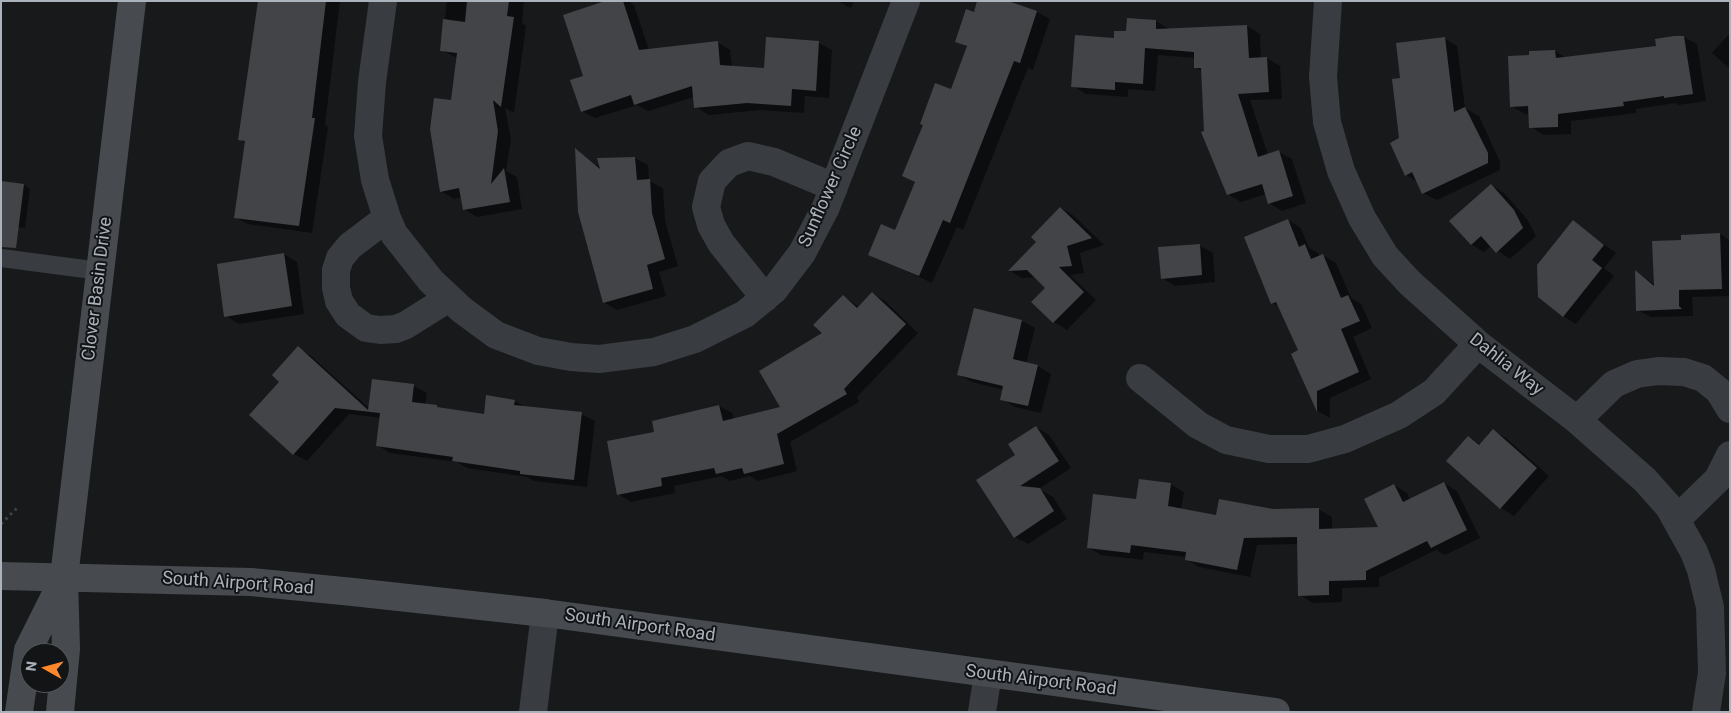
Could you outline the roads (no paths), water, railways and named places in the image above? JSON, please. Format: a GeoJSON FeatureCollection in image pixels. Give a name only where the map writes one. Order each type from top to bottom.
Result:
{"type":"FeatureCollection","features":[{"type":"Feature","properties":{"kind":"main road","name":"Clover Basin Drive"},"geometry":{"type":"LineString","coordinates":[[60,712],[66,648],[64,577],[132,1]]}},
{"type":"Feature","properties":{"kind":"main road","name":"South Airport Road"},"geometry":{"type":"LineString","coordinates":[[1,576],[251,582],[545,613],[1276,712]]}},
{"type":"Feature","properties":{"kind":"main road","name":"Clover Basin Drive"},"geometry":{"type":"LineString","coordinates":[[19,712],[28,650],[64,577]]}},
{"type":"Feature","properties":{"kind":"street","name":"Sunflower Circle"},"geometry":{"type":"LineString","coordinates":[[382,1],[372,82],[368,136],[375,180],[394,234],[416,265],[449,298],[485,328],[515,344],[554,355],[599,359],[654,352],[695,339],[745,314],[774,290],[799,257],[834,187],[906,1]]}},
{"type":"Feature","properties":{"kind":"street","name":"Dahlia Way"},"geometry":{"type":"LineString","coordinates":[[1328,1],[1323,55],[1325,111],[1333,149],[1351,195],[1373,238],[1392,265],[1478,344],[1578,420],[1645,480],[1677,519],[1701,570],[1710,606],[1712,673],[1706,712]]}},
{"type":"Feature","properties":{"kind":"street"},"geometry":{"type":"LineString","coordinates":[[765,298],[721,243],[711,225],[706,207],[712,181],[729,163],[748,156],[774,162],[834,187]]}},
{"type":"Feature","properties":{"kind":"street"},"geometry":{"type":"LineString","coordinates":[[387,218],[350,246],[340,258],[336,270],[336,288],[339,301],[348,315],[366,328],[396,329],[406,325],[449,298]]}},
{"type":"Feature","properties":{"kind":"street"},"geometry":{"type":"LineString","coordinates":[[1140,378],[1198,425],[1226,440],[1269,449],[1308,449],[1345,439],[1399,415],[1434,392],[1478,344]]}},
{"type":"Feature","properties":{"kind":"street"},"geometry":{"type":"LineString","coordinates":[[1578,420],[1614,384],[1637,374],[1658,371],[1684,372],[1703,378],[1719,391],[1730,409]]}},
{"type":"Feature","properties":{"kind":"street"},"geometry":{"type":"LineString","coordinates":[[1677,519],[1718,479],[1730,455]]}},
{"type":"Feature","properties":{"kind":"street"},"geometry":{"type":"LineString","coordinates":[[533,712],[545,613]]}},
{"type":"Feature","properties":{"kind":"street"},"geometry":{"type":"LineString","coordinates":[[982,712],[988,674]]}},
{"type":"Feature","properties":{"kind":"lane"},"geometry":{"type":"LineString","coordinates":[[1,258],[100,271]]}}]}
